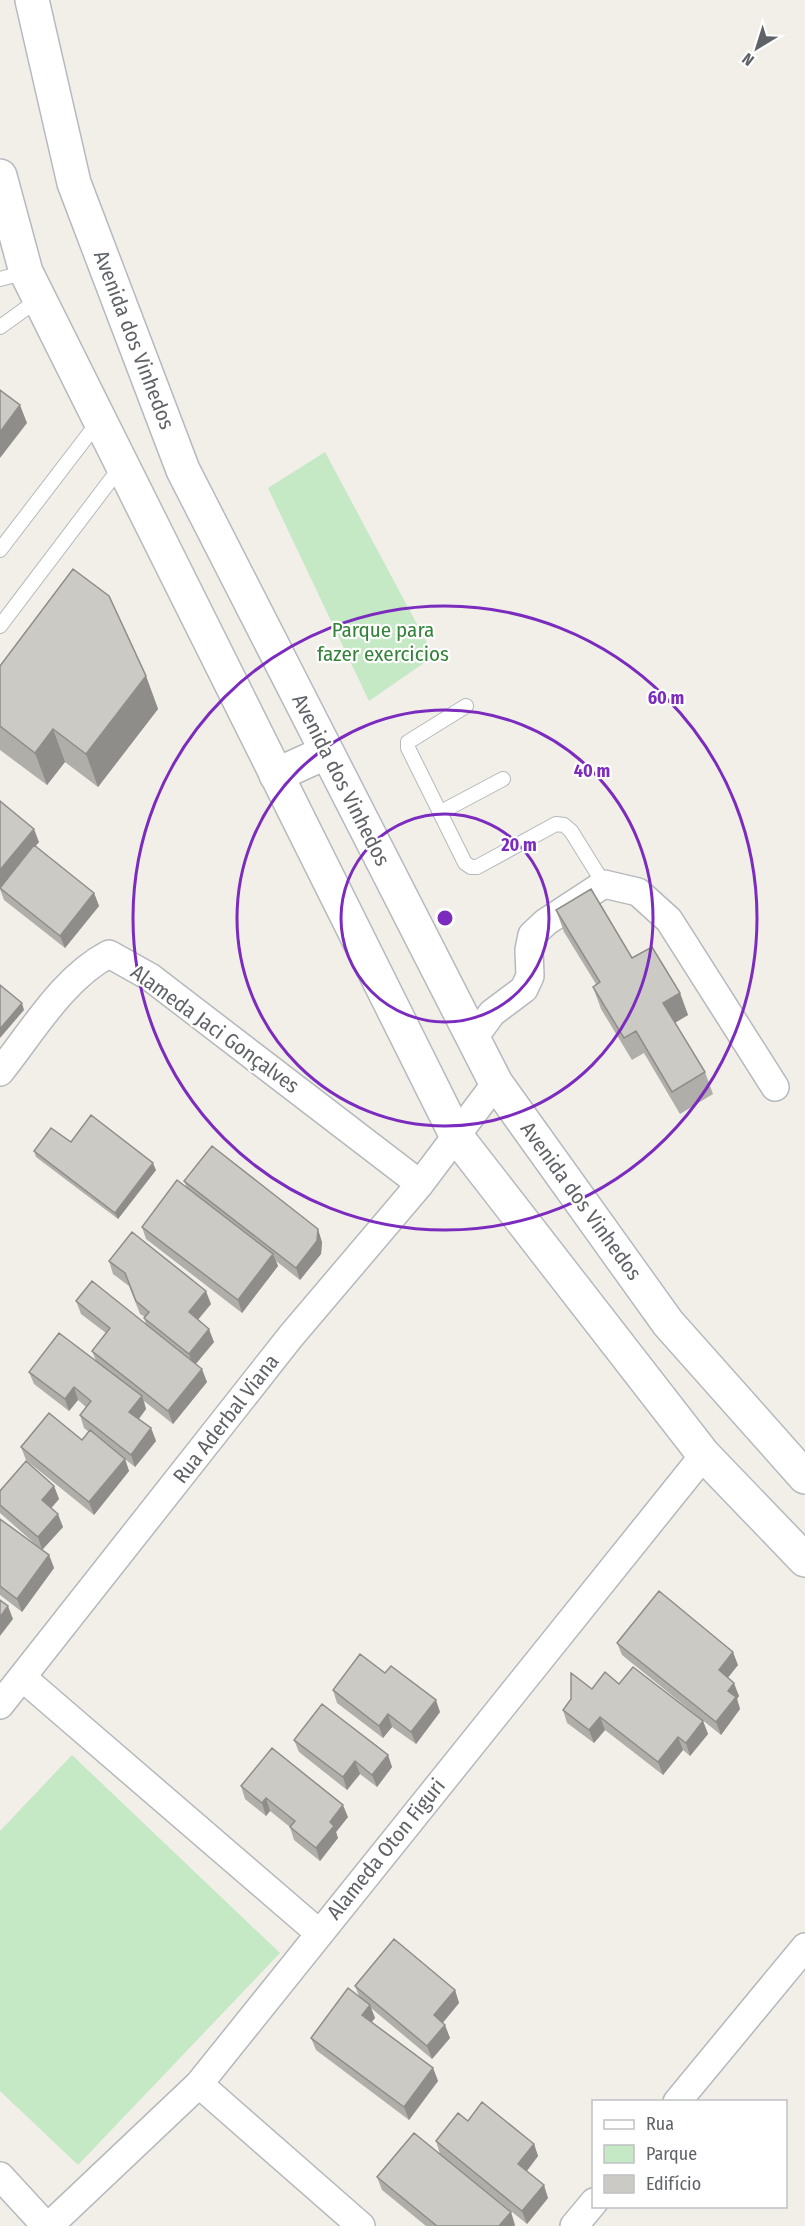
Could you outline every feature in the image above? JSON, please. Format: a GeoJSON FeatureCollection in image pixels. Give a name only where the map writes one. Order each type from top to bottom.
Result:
{"type":"FeatureCollection","features":[{"type":"Feature","properties":{"kind":"main road","name":"Avenida dos Vinhedos"},"geometry":{"type":"LineString","coordinates":[[32,0],[74,183],[183,470],[496,1083],[668,1323],[805,1477]]}},
{"type":"Feature","properties":{"kind":"main road"},"geometry":{"type":"LineString","coordinates":[[1,182],[22,283],[100,420],[457,1137],[704,1455],[805,1560]]}},
{"type":"Feature","properties":{"kind":"main road"},"geometry":{"type":"LineString","coordinates":[[276,775],[327,752]]}},
{"type":"Feature","properties":{"kind":"street"},"geometry":{"type":"LineString","coordinates":[[473,1039],[492,1013],[524,989],[530,976],[529,950],[532,935],[546,922],[604,884],[638,892],[669,920],[775,1088]]}},
{"type":"Feature","properties":{"kind":"street","name":"Alameda Jaci Gonçalves"},"geometry":{"type":"LineString","coordinates":[[0,1072],[72,981],[94,962],[109,954],[150,976],[420,1184]]}},
{"type":"Feature","properties":{"kind":"street","name":"Rua Aderbal Viana"},"geometry":{"type":"LineString","coordinates":[[0,1705],[291,1336],[420,1184],[496,1083]]}},
{"type":"Feature","properties":{"kind":"street","name":"Alameda Oton Figuri"},"geometry":{"type":"LineString","coordinates":[[48,2226],[199,2084],[704,1455]]}},
{"type":"Feature","properties":{"kind":"street"},"geometry":{"type":"LineString","coordinates":[[23,1678],[319,1933]]}},
{"type":"Feature","properties":{"kind":"street"},"geometry":{"type":"LineString","coordinates":[[679,2100],[805,1947]]}},
{"type":"Feature","properties":{"kind":"street"},"geometry":{"type":"LineString","coordinates":[[199,2084],[361,2226]]}},
{"type":"Feature","properties":{"kind":"street"},"geometry":{"type":"LineString","coordinates":[[0,2176],[48,2226]]}},
{"type":"Feature","properties":{"kind":"street"},"geometry":{"type":"LineString","coordinates":[[574,2226],[592,2204]]}},
{"type":"Feature","properties":{"kind":"lane"},"geometry":{"type":"LineString","coordinates":[[0,327],[22,283]]}},
{"type":"Feature","properties":{"kind":"lane"},"geometry":{"type":"LineString","coordinates":[[0,550],[100,420]]}},
{"type":"Feature","properties":{"kind":"lane"},"geometry":{"type":"LineString","coordinates":[[0,626],[122,465]]}},
{"type":"Feature","properties":{"kind":"lane"},"geometry":{"type":"LineString","coordinates":[[466,706],[408,742],[408,748],[465,863],[471,867],[477,867],[556,824],[564,825],[571,831],[604,884]]}},
{"type":"Feature","properties":{"kind":"lane"},"geometry":{"type":"LineString","coordinates":[[441,812],[503,779]]}},
{"type":"Feature","properties":{"kind":"green space","name":"Parque para fazer exercicios"},"geometry":{"type":"Polygon","coordinates":[[[325,452],[434,656],[369,701],[268,488],[325,452]]]}},
{"type":"Feature","properties":{"kind":"green space"},"geometry":{"type":"Polygon","coordinates":[[[72,1755],[280,1953],[78,2165],[0,2091],[0,1831],[72,1755]]]}},
{"type":"Feature","properties":{"kind":"building"},"geometry":{"type":"Polygon","coordinates":[[[0,390],[20,405],[0,432],[0,390]]]}},
{"type":"Feature","properties":{"kind":"building"},"geometry":{"type":"Polygon","coordinates":[[[73,569],[109,596],[146,676],[86,754],[53,729],[35,753],[0,726],[0,666],[73,569]]]}},
{"type":"Feature","properties":{"kind":"building"},"geometry":{"type":"Polygon","coordinates":[[[0,801],[34,829],[0,870],[0,801]]]}},
{"type":"Feature","properties":{"kind":"building"},"geometry":{"type":"Polygon","coordinates":[[[34,845],[94,893],[60,936],[0,888],[34,845]]]}},
{"type":"Feature","properties":{"kind":"building"},"geometry":{"type":"Polygon","coordinates":[[[591,889],[632,958],[652,947],[680,993],[663,1003],[705,1072],[672,1092],[636,1031],[624,1038],[593,987],[600,982],[556,910],[591,889]]]}},
{"type":"Feature","properties":{"kind":"building"},"geometry":{"type":"Polygon","coordinates":[[[0,985],[22,1003],[0,1029],[0,985]]]}},
{"type":"Feature","properties":{"kind":"building"},"geometry":{"type":"Polygon","coordinates":[[[91,1115],[153,1163],[115,1213],[34,1151],[51,1128],[71,1142],[91,1115]]]}},
{"type":"Feature","properties":{"kind":"building"},"geometry":{"type":"Polygon","coordinates":[[[212,1146],[318,1229],[317,1241],[296,1268],[184,1181],[212,1146]]]}},
{"type":"Feature","properties":{"kind":"building"},"geometry":{"type":"Polygon","coordinates":[[[177,1180],[273,1254],[238,1300],[142,1227],[177,1180]]]}},
{"type":"Feature","properties":{"kind":"building"},"geometry":{"type":"Polygon","coordinates":[[[132,1232],[206,1291],[189,1312],[209,1329],[189,1354],[144,1318],[149,1312],[136,1301],[125,1273],[109,1261],[132,1232]]]}},
{"type":"Feature","properties":{"kind":"building"},"geometry":{"type":"Polygon","coordinates":[[[92,1281],[202,1369],[168,1411],[92,1351],[110,1328],[76,1301],[92,1281]]]}},
{"type":"Feature","properties":{"kind":"building"},"geometry":{"type":"Polygon","coordinates":[[[59,1333],[142,1396],[129,1412],[151,1428],[131,1455],[80,1415],[91,1401],[74,1387],[65,1399],[29,1372],[59,1333]]]}},
{"type":"Feature","properties":{"kind":"building"},"geometry":{"type":"Polygon","coordinates":[[[49,1413],[82,1440],[90,1430],[125,1459],[89,1502],[21,1447],[49,1413]]]}},
{"type":"Feature","properties":{"kind":"building"},"geometry":{"type":"Polygon","coordinates":[[[26,1461],[54,1486],[42,1500],[58,1514],[38,1537],[0,1505],[0,1491],[26,1461]]]}},
{"type":"Feature","properties":{"kind":"building"},"geometry":{"type":"Polygon","coordinates":[[[0,1519],[49,1555],[17,1599],[0,1586],[0,1519]]]}},
{"type":"Feature","properties":{"kind":"building"},"geometry":{"type":"Polygon","coordinates":[[[659,1591],[733,1652],[719,1670],[734,1683],[728,1691],[736,1697],[716,1722],[617,1643],[659,1591]]]}},
{"type":"Feature","properties":{"kind":"building"},"geometry":{"type":"Polygon","coordinates":[[[0,1600],[8,1606],[0,1617],[0,1600]]]}},
{"type":"Feature","properties":{"kind":"building"},"geometry":{"type":"Polygon","coordinates":[[[360,1654],[385,1673],[391,1666],[436,1700],[411,1732],[388,1714],[379,1726],[333,1690],[360,1654]]]}},
{"type":"Feature","properties":{"kind":"building"},"geometry":{"type":"Polygon","coordinates":[[[633,1667],[703,1721],[686,1743],[678,1737],[658,1762],[600,1717],[589,1730],[563,1710],[571,1699],[571,1673],[592,1689],[605,1672],[619,1684],[633,1667]]]}},
{"type":"Feature","properties":{"kind":"building"},"geometry":{"type":"Polygon","coordinates":[[[322,1704],[388,1755],[372,1775],[355,1761],[343,1777],[294,1740],[322,1704]]]}},
{"type":"Feature","properties":{"kind":"building"},"geometry":{"type":"Polygon","coordinates":[[[272,1748],[343,1805],[330,1822],[334,1826],[316,1848],[290,1827],[295,1821],[266,1798],[262,1803],[241,1786],[272,1748]]]}},
{"type":"Feature","properties":{"kind":"building"},"geometry":{"type":"Polygon","coordinates":[[[394,1939],[455,1990],[434,2015],[445,2025],[427,2046],[355,1986],[394,1939]]]}},
{"type":"Feature","properties":{"kind":"building"},"geometry":{"type":"Polygon","coordinates":[[[348,1988],[370,2005],[362,2015],[433,2068],[404,2107],[311,2038],[348,1988]]]}},
{"type":"Feature","properties":{"kind":"building"},"geometry":{"type":"Polygon","coordinates":[[[482,2102],[534,2144],[518,2164],[544,2185],[522,2211],[436,2141],[458,2113],[468,2121],[482,2102]]]}},
{"type":"Feature","properties":{"kind":"building"},"geometry":{"type":"Polygon","coordinates":[[[414,2133],[511,2212],[499,2226],[437,2226],[377,2177],[414,2133]]]}}]}
